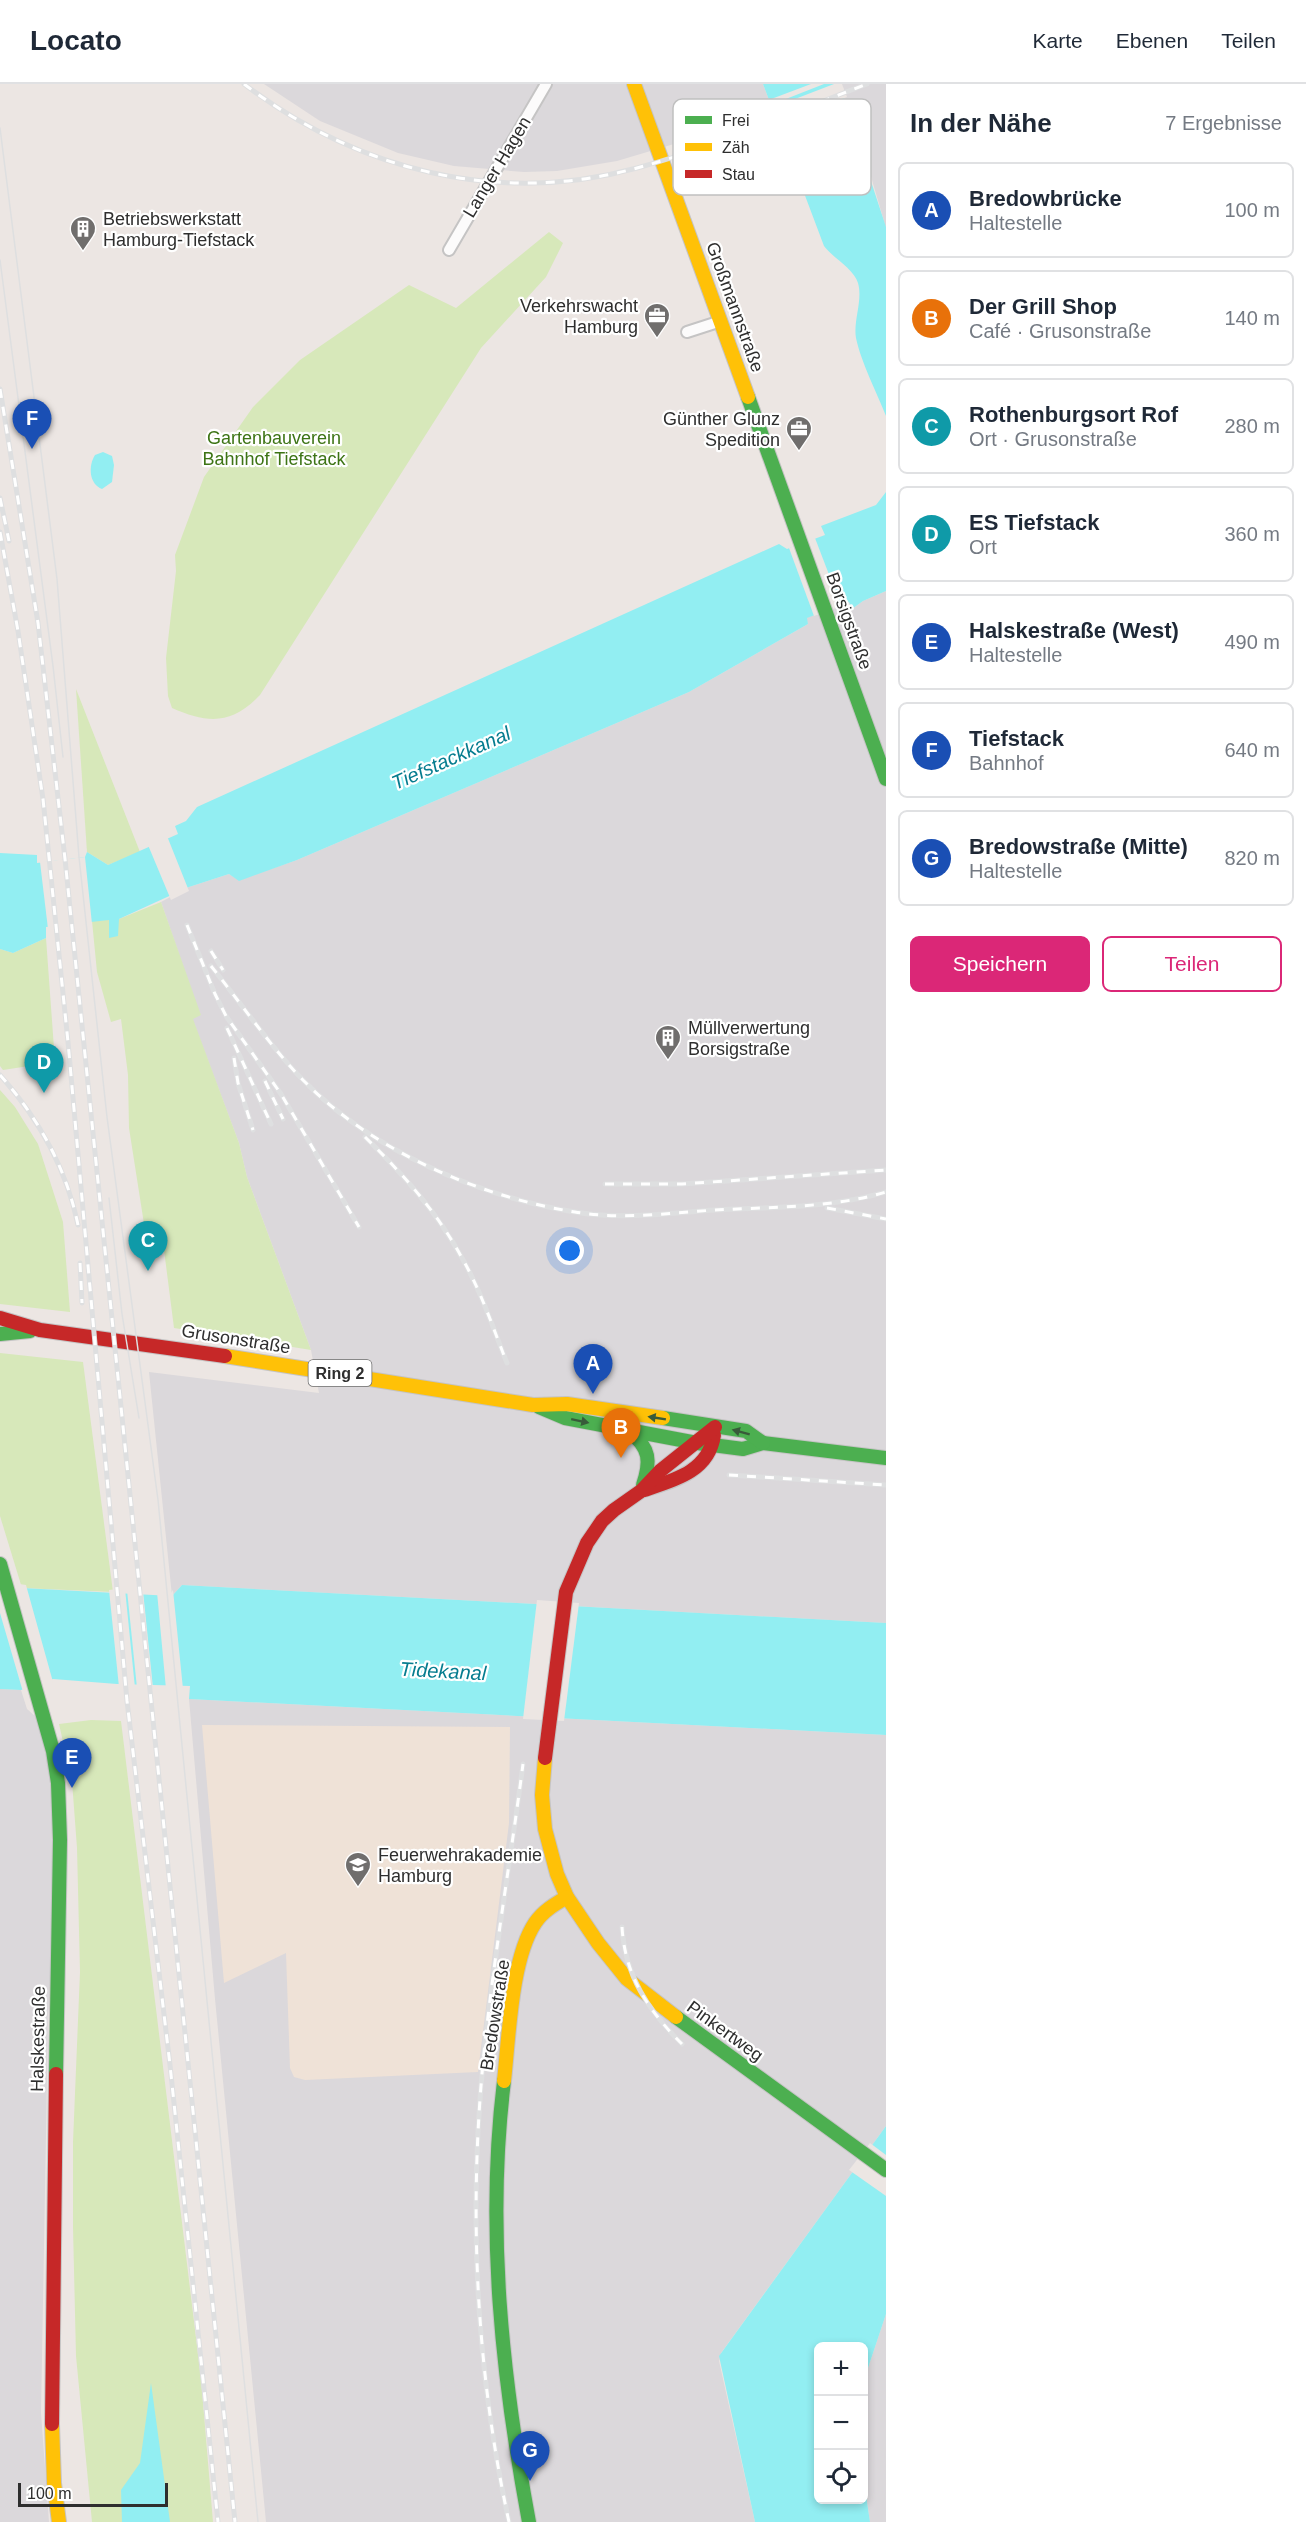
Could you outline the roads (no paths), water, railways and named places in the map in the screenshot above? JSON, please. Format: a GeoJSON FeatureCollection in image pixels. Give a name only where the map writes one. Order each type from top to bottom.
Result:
{"type":"FeatureCollection","features":[{"type":"Feature","properties":{"kind":"street","name":"Langer Hagen"},"geometry":{"type":"LineString","coordinates":[[449,250],[546,84]]}},
{"type":"Feature","properties":{"kind":"street","name":"Großmannstraße"},"geometry":{"type":"LineString","coordinates":[[634,84],[673,190]]}},
{"type":"Feature","properties":{"kind":"street","name":"Großmannstraße"},"geometry":{"type":"LineString","coordinates":[[675,195],[802,543]]}},
{"type":"Feature","properties":{"kind":"street"},"geometry":{"type":"LineString","coordinates":[[687,332],[721,321]]}},
{"type":"Feature","properties":{"kind":"street","name":"Borsigstraße"},"geometry":{"type":"LineString","coordinates":[[802,543],[886,778]]}},
{"type":"Feature","properties":{"kind":"street","name":"Grusonstraße"},"geometry":{"type":"LineString","coordinates":[[0,1318],[40,1330],[175,1348],[533,1405],[567,1404],[746,1431],[763,1443]]}},
{"type":"Feature","properties":{"kind":"street","name":"Grusonstraße"},"geometry":{"type":"LineString","coordinates":[[0,1334],[40,1330]]}},
{"type":"Feature","properties":{"kind":"street","name":"Grusonstraße"},"geometry":{"type":"LineString","coordinates":[[533,1405],[565,1418],[697,1443],[743,1449],[763,1443],[886,1458]]}},
{"type":"Feature","properties":{"kind":"street"},"geometry":{"type":"LineString","coordinates":[[567,1897],[550,1852],[545,1829],[542,1794],[547,1730],[566,1592],[575,1567],[602,1521],[641,1491],[660,1471],[715,1426]]}},
{"type":"Feature","properties":{"kind":"street"},"geometry":{"type":"LineString","coordinates":[[641,1491],[667,1483],[698,1465],[709,1455],[713,1445],[715,1426]]}},
{"type":"Feature","properties":{"kind":"street"},"geometry":{"type":"LineString","coordinates":[[630,1431],[643,1443],[649,1456],[649,1468],[641,1491]]}},
{"type":"Feature","properties":{"kind":"street","name":"Halskestraße"},"geometry":{"type":"LineString","coordinates":[[2,1571],[53,1751],[60,1814],[51,2380],[54,2483],[59,2522]]}},
{"type":"Feature","properties":{"kind":"street","name":"Pinkertweg"},"geometry":{"type":"LineString","coordinates":[[567,1897],[598,1943],[636,1987],[886,2170]]}},
{"type":"Feature","properties":{"kind":"street","name":"Bredowstraße"},"geometry":{"type":"LineString","coordinates":[[529,2522],[520,2480],[502,2332],[498,2196],[504,2065],[518,1970],[525,1945],[541,1916],[567,1897]]}},
{"type":"Feature","properties":{"kind":"water"},"geometry":{"type":"Polygon","coordinates":[[[763,84],[839,84],[844,99],[769,99],[763,84]]]}},
{"type":"Feature","properties":{"kind":"water"},"geometry":{"type":"Polygon","coordinates":[[[871,181],[886,227],[886,416],[865,367],[856,338],[858,283],[848,268],[824,246],[805,195],[871,195],[871,181]]]}},
{"type":"Feature","properties":{"kind":"water"},"geometry":{"type":"Polygon","coordinates":[[[103,452],[112,456],[114,465],[112,482],[102,489],[94,483],[91,469],[95,455],[103,452]]]}},
{"type":"Feature","properties":{"kind":"water","name":"Tiefstackkanal"},"geometry":{"type":"Polygon","coordinates":[[[886,492],[886,591],[863,601],[852,609],[849,602],[807,618],[808,624],[689,692],[297,860],[239,881],[229,874],[189,887],[119,919],[118,936],[109,938],[109,920],[46,927],[46,938],[13,953],[0,949],[0,853],[37,855],[37,863],[85,857],[87,852],[108,865],[178,834],[175,826],[186,821],[197,807],[779,544],[787,549],[825,535],[821,526],[876,505],[886,492]]]}},
{"type":"Feature","properties":{"kind":"water","name":"Tidekanal"},"geometry":{"type":"Polygon","coordinates":[[[0,1584],[22,1588],[172,1596],[182,1585],[886,1623],[886,1735],[189,1699],[190,1686],[53,1679],[21,1690],[0,1689],[0,1584]]]}},
{"type":"Feature","properties":{"kind":"water"},"geometry":{"type":"Polygon","coordinates":[[[886,2126],[886,2314],[868,2368],[868,2342],[814,2342],[814,2504],[867,2504],[870,2522],[755,2522],[719,2356],[886,2126]]]}},
{"type":"Feature","properties":{"kind":"water"},"geometry":{"type":"Polygon","coordinates":[[[151,2383],[170,2522],[122,2522],[121,2490],[140,2463],[151,2383]]]}},
{"type":"Feature","properties":{"kind":"tram line"},"geometry":{"type":"LineString","coordinates":[[0,128],[57,579],[79,857],[107,1117],[158,1500],[258,2522]]}},
{"type":"Feature","properties":{"kind":"tram line"},"geometry":{"type":"LineString","coordinates":[[0,260],[63,757]]}},
{"type":"Feature","properties":{"kind":"tram line"},"geometry":{"type":"LineString","coordinates":[[109,1198],[122,1314],[139,1418]]}},
{"type":"Feature","properties":{"kind":"railway"},"geometry":{"type":"LineString","coordinates":[[244,84],[288,114],[334,139],[381,158],[431,172],[481,181],[533,183],[585,179],[673,158]]}},
{"type":"Feature","properties":{"kind":"railway"},"geometry":{"type":"LineString","coordinates":[[829,99],[867,84]]}},
{"type":"Feature","properties":{"kind":"railway"},"geometry":{"type":"LineString","coordinates":[[0,389],[38,623],[65,859],[235,2522]]}},
{"type":"Feature","properties":{"kind":"railway"},"geometry":{"type":"LineString","coordinates":[[0,498],[9,541]]}},
{"type":"Feature","properties":{"kind":"railway"},"geometry":{"type":"LineString","coordinates":[[0,532],[18,631],[43,799],[68,1042],[127,1701],[170,2065],[218,2522]]}},
{"type":"Feature","properties":{"kind":"railway"},"geometry":{"type":"LineString","coordinates":[[187,925],[226,1016],[281,1094],[359,1227]]}},
{"type":"Feature","properties":{"kind":"railway"},"geometry":{"type":"LineString","coordinates":[[211,951],[223,970]]}},
{"type":"Feature","properties":{"kind":"railway"},"geometry":{"type":"LineString","coordinates":[[211,966],[281,1055],[332,1107],[395,1150],[430,1167],[502,1195],[575,1212],[627,1216],[823,1204],[886,1192]]}},
{"type":"Feature","properties":{"kind":"railway"},"geometry":{"type":"LineString","coordinates":[[227,1028],[271,1124]]}},
{"type":"Feature","properties":{"kind":"railway"},"geometry":{"type":"LineString","coordinates":[[234,1058],[238,1083],[253,1130]]}},
{"type":"Feature","properties":{"kind":"railway"},"geometry":{"type":"LineString","coordinates":[[0,1075],[27,1109],[49,1145],[66,1183],[78,1225]]}},
{"type":"Feature","properties":{"kind":"railway"},"geometry":{"type":"LineString","coordinates":[[265,1081],[283,1119]]}},
{"type":"Feature","properties":{"kind":"railway"},"geometry":{"type":"LineString","coordinates":[[365,1137],[393,1165],[442,1225],[475,1283],[507,1363]]}},
{"type":"Feature","properties":{"kind":"railway"},"geometry":{"type":"LineString","coordinates":[[605,1184],[682,1184],[886,1170]]}},
{"type":"Feature","properties":{"kind":"railway"},"geometry":{"type":"LineString","coordinates":[[827,1208],[886,1219]]}},
{"type":"Feature","properties":{"kind":"railway"},"geometry":{"type":"LineString","coordinates":[[80,1263],[82,1303]]}},
{"type":"Feature","properties":{"kind":"railway"},"geometry":{"type":"LineString","coordinates":[[729,1475],[886,1485]]}},
{"type":"Feature","properties":{"kind":"railway"},"geometry":{"type":"LineString","coordinates":[[509,2522],[489,2404],[482,2344],[476,2223],[477,2163],[489,2008],[523,1764]]}},
{"type":"Feature","properties":{"kind":"railway"},"geometry":{"type":"LineString","coordinates":[[622,1927],[628,1961],[640,1991],[659,2018],[682,2044]]}},
{"type":"Feature","properties":{"kind":"place","name":"Betriebswerkstatt Hamburg-Tiefstack"},"geometry":{"type":"Point","coordinates":[83,252]}},
{"type":"Feature","properties":{"kind":"place","name":"Verkehrswacht Hamburg"},"geometry":{"type":"Point","coordinates":[657,339]}},
{"type":"Feature","properties":{"kind":"place","name":"Tiefstack"},"geometry":{"type":"Point","coordinates":[32,449]}},
{"type":"Feature","properties":{"kind":"place","name":"Günther Glunz Spedition"},"geometry":{"type":"Point","coordinates":[799,452]}},
{"type":"Feature","properties":{"kind":"place","name":"Müllverwertung Borsigstraße"},"geometry":{"type":"Point","coordinates":[668,1061]}},
{"type":"Feature","properties":{"kind":"place","name":"ES Tiefstack"},"geometry":{"type":"Point","coordinates":[44,1093]}},
{"type":"Feature","properties":{"kind":"place","name":"Rothenburgsort Rof"},"geometry":{"type":"Point","coordinates":[148,1271]}},
{"type":"Feature","properties":{"kind":"place","name":"Bredowbrücke"},"geometry":{"type":"Point","coordinates":[593,1394]}},
{"type":"Feature","properties":{"kind":"place","name":"Der Grill Shop"},"geometry":{"type":"Point","coordinates":[621,1458]}},
{"type":"Feature","properties":{"kind":"place","name":"Halskestraße (West)"},"geometry":{"type":"Point","coordinates":[72,1788]}},
{"type":"Feature","properties":{"kind":"place","name":"Feuerwehrakademie Hamburg"},"geometry":{"type":"Point","coordinates":[358,1888]}},
{"type":"Feature","properties":{"kind":"place","name":"Bredowstraße (Mitte)"},"geometry":{"type":"Point","coordinates":[530,2481]}},
{"type":"Feature","properties":{"kind":"park label","name":"Gartenbauverein Bahnhof Tiefstack"},"geometry":{"type":"Point","coordinates":[274,448]}}]}
